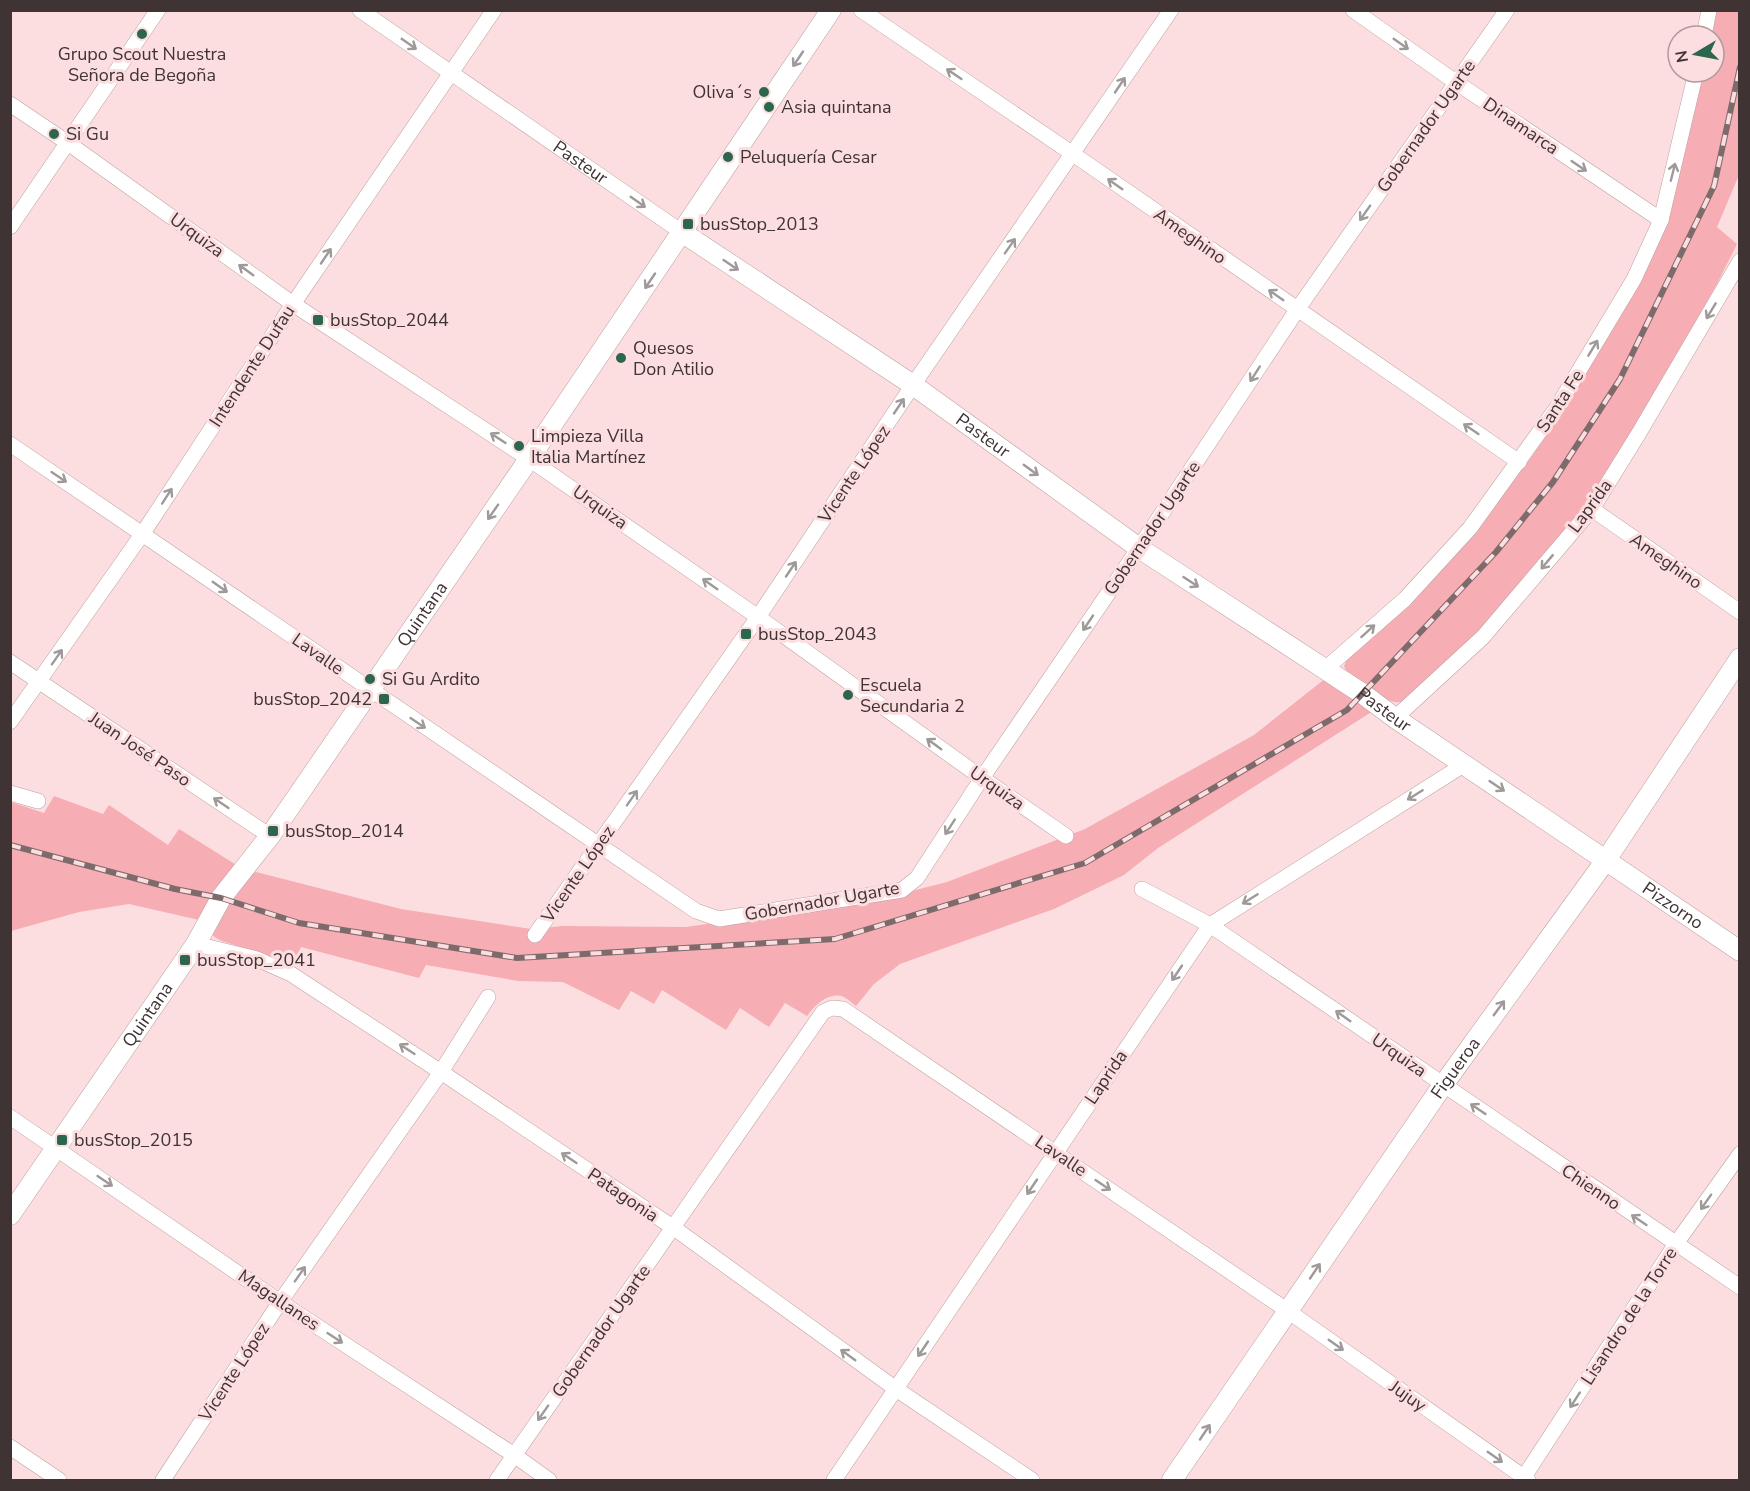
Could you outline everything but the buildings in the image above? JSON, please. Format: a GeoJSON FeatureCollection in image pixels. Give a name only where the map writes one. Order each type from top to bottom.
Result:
{"type":"FeatureCollection","features":[{"type":"Feature","properties":{"kind":"street"},"geometry":{"type":"LineString","coordinates":[[10,227],[158,10]]}},
{"type":"Feature","properties":{"kind":"street","name":"Pasteur"},"geometry":{"type":"LineString","coordinates":[[360,10],[682,233],[913,385],[1139,548],[1363,694],[1606,860]]}},
{"type":"Feature","properties":{"kind":"street","name":"Intendente Dufau"},"geometry":{"type":"LineString","coordinates":[[10,722],[143,533],[293,304],[494,10]]}},
{"type":"Feature","properties":{"kind":"street","name":"Quintana"},"geometry":{"type":"LineString","coordinates":[[10,1215],[196,944],[221,898],[270,836],[529,459],[831,10]]}},
{"type":"Feature","properties":{"kind":"street","name":"Ameghino"},"geometry":{"type":"LineString","coordinates":[[861,10],[1520,462]]}},
{"type":"Feature","properties":{"kind":"street","name":"Vicente López"},"geometry":{"type":"LineString","coordinates":[[535,935],[758,617],[913,385],[1171,10]]}},
{"type":"Feature","properties":{"kind":"street","name":"Dinamarca"},"geometry":{"type":"LineString","coordinates":[[1353,10],[1661,220]]}},
{"type":"Feature","properties":{"kind":"street","name":"Gobernador Ugarte"},"geometry":{"type":"LineString","coordinates":[[718,919],[902,890],[917,878],[981,778],[1139,548],[1297,310],[1507,10]]}},
{"type":"Feature","properties":{"kind":"street","name":"Santa Fe"},"geometry":{"type":"LineString","coordinates":[[1324,670],[1412,591],[1470,528],[1520,462],[1556,409],[1634,279],[1661,220],[1693,84]]}},
{"type":"Feature","properties":{"kind":"street","name":"Urquiza"},"geometry":{"type":"LineString","coordinates":[[10,104],[293,304],[529,459],[758,617],[981,778],[1066,836]]}},
{"type":"Feature","properties":{"kind":"street","name":"Laprida"},"geometry":{"type":"LineString","coordinates":[[1395,718],[1483,637],[1592,509],[1737,271]]}},
{"type":"Feature","properties":{"kind":"street","name":"Lavalle"},"geometry":{"type":"LineString","coordinates":[[10,444],[598,846],[696,911],[718,919]]}},
{"type":"Feature","properties":{"kind":"street","name":"Ameghino"},"geometry":{"type":"LineString","coordinates":[[1592,509],[1740,612]]}},
{"type":"Feature","properties":{"kind":"street","name":"Figueroa"},"geometry":{"type":"LineString","coordinates":[[1172,1480],[1443,1085],[1606,860],[1740,658]]}},
{"type":"Feature","properties":{"kind":"street","name":"Juan José Paso"},"geometry":{"type":"LineString","coordinates":[[10,663],[270,836]]}},
{"type":"Feature","properties":{"kind":"street","name":"Laprida"},"geometry":{"type":"LineString","coordinates":[[834,1480],[1210,925],[1465,764]]}},
{"type":"Feature","properties":{"kind":"street"},"geometry":{"type":"LineString","coordinates":[[10,793],[38,801]]}},
{"type":"Feature","properties":{"kind":"street","name":"Pizzorno"},"geometry":{"type":"LineString","coordinates":[[1606,860],[1740,951]]}},
{"type":"Feature","properties":{"kind":"street","name":"Urquiza"},"geometry":{"type":"LineString","coordinates":[[1142,889],[1210,925],[1443,1085]]}},
{"type":"Feature","properties":{"kind":"street","name":"Patagonia"},"geometry":{"type":"LineString","coordinates":[[196,944],[257,959],[291,974],[674,1228],[896,1389],[1032,1480]]}},
{"type":"Feature","properties":{"kind":"street","name":"Vicente López"},"geometry":{"type":"LineString","coordinates":[[164,1480],[280,1302],[441,1072],[488,997]]}},
{"type":"Feature","properties":{"kind":"street","name":"Gobernador Ugarte"},"geometry":{"type":"LineString","coordinates":[[497,1480],[823,1012],[832,1008]]}},
{"type":"Feature","properties":{"kind":"street","name":"Lavalle"},"geometry":{"type":"LineString","coordinates":[[832,1008],[843,1009],[1288,1311]]}},
{"type":"Feature","properties":{"kind":"street","name":"Chienno"},"geometry":{"type":"LineString","coordinates":[[1443,1085],[1675,1245],[1740,1287]]}},
{"type":"Feature","properties":{"kind":"street","name":"Magallanes"},"geometry":{"type":"LineString","coordinates":[[10,1117],[280,1302],[549,1480]]}},
{"type":"Feature","properties":{"kind":"street","name":"Lisandro de la Torre"},"geometry":{"type":"LineString","coordinates":[[1525,1480],[1675,1245],[1740,1154]]}},
{"type":"Feature","properties":{"kind":"street","name":"Jujuy"},"geometry":{"type":"LineString","coordinates":[[1288,1311],[1525,1480]]}},
{"type":"Feature","properties":{"kind":"street"},"geometry":{"type":"LineString","coordinates":[[10,1447],[59,1480]]}},
{"type":"Feature","properties":{"kind":"shaded area"},"geometry":{"type":"Polygon","coordinates":[[[1715,11],[1739,11],[1739,175],[1717,227],[1737,244],[1717,284],[1597,492],[1480,632],[1406,701],[1395,702],[1378,696],[1351,677],[1344,666],[1347,659],[1471,537],[1533,455],[1639,278],[1697,84],[1726,84],[1726,24],[1712,24],[1715,11]]]}},
{"type":"Feature","properties":{"kind":"shaded area"},"geometry":{"type":"Polygon","coordinates":[[[1326,678],[1373,711],[1158,848],[1124,875],[1054,909],[900,964],[874,984],[856,1006],[844,997],[828,997],[807,1016],[785,1003],[769,1027],[740,1008],[726,1030],[662,990],[654,1004],[631,991],[619,1010],[563,982],[518,981],[426,965],[419,978],[301,947],[293,964],[222,941],[210,933],[210,924],[246,878],[256,872],[401,909],[531,929],[563,926],[686,927],[904,893],[947,882],[1085,829],[1254,735],[1326,678]]]}},
{"type":"Feature","properties":{"kind":"shaded area"},"geometry":{"type":"Polygon","coordinates":[[[54,796],[103,814],[109,805],[168,845],[179,829],[238,866],[199,920],[129,904],[79,912],[11,931],[11,802],[44,813],[54,796]]]}},
{"type":"Feature","properties":{"kind":"railway"},"geometry":{"type":"LineString","coordinates":[[10,845],[175,889],[221,898],[299,923],[517,958],[835,939],[1085,863],[1347,710],[1496,552],[1553,482],[1620,379],[1714,186],[1740,67]]}},
{"type":"Feature","properties":{"kind":"place","name":"Grupo Scout Nuestra Señora de Begoña"},"geometry":{"type":"Point","coordinates":[142,34]}},
{"type":"Feature","properties":{"kind":"place","name":"Oliva´s"},"geometry":{"type":"Point","coordinates":[764,92]}},
{"type":"Feature","properties":{"kind":"place","name":"Asia quintana"},"geometry":{"type":"Point","coordinates":[769,107]}},
{"type":"Feature","properties":{"kind":"place","name":"Si Gu"},"geometry":{"type":"Point","coordinates":[54,134]}},
{"type":"Feature","properties":{"kind":"place","name":"Peluquería Cesar"},"geometry":{"type":"Point","coordinates":[728,157]}},
{"type":"Feature","properties":{"kind":"place","name":"busStop_2013"},"geometry":{"type":"Point","coordinates":[688,224]}},
{"type":"Feature","properties":{"kind":"place","name":"busStop_2044"},"geometry":{"type":"Point","coordinates":[318,320]}},
{"type":"Feature","properties":{"kind":"place","name":"Quesos Don Atilio"},"geometry":{"type":"Point","coordinates":[621,358]}},
{"type":"Feature","properties":{"kind":"place","name":"Limpieza Villa Italia Martínez"},"geometry":{"type":"Point","coordinates":[519,446]}},
{"type":"Feature","properties":{"kind":"place","name":"busStop_2043"},"geometry":{"type":"Point","coordinates":[746,634]}},
{"type":"Feature","properties":{"kind":"place","name":"Si Gu Ardito"},"geometry":{"type":"Point","coordinates":[370,679]}},
{"type":"Feature","properties":{"kind":"place","name":"Escuela Secundaria 2"},"geometry":{"type":"Point","coordinates":[848,695]}},
{"type":"Feature","properties":{"kind":"place","name":"busStop_2042"},"geometry":{"type":"Point","coordinates":[384,699]}},
{"type":"Feature","properties":{"kind":"place","name":"busStop_2014"},"geometry":{"type":"Point","coordinates":[273,831]}},
{"type":"Feature","properties":{"kind":"place","name":"busStop_2041"},"geometry":{"type":"Point","coordinates":[185,960]}},
{"type":"Feature","properties":{"kind":"place","name":"busStop_2015"},"geometry":{"type":"Point","coordinates":[62,1140]}}]}
